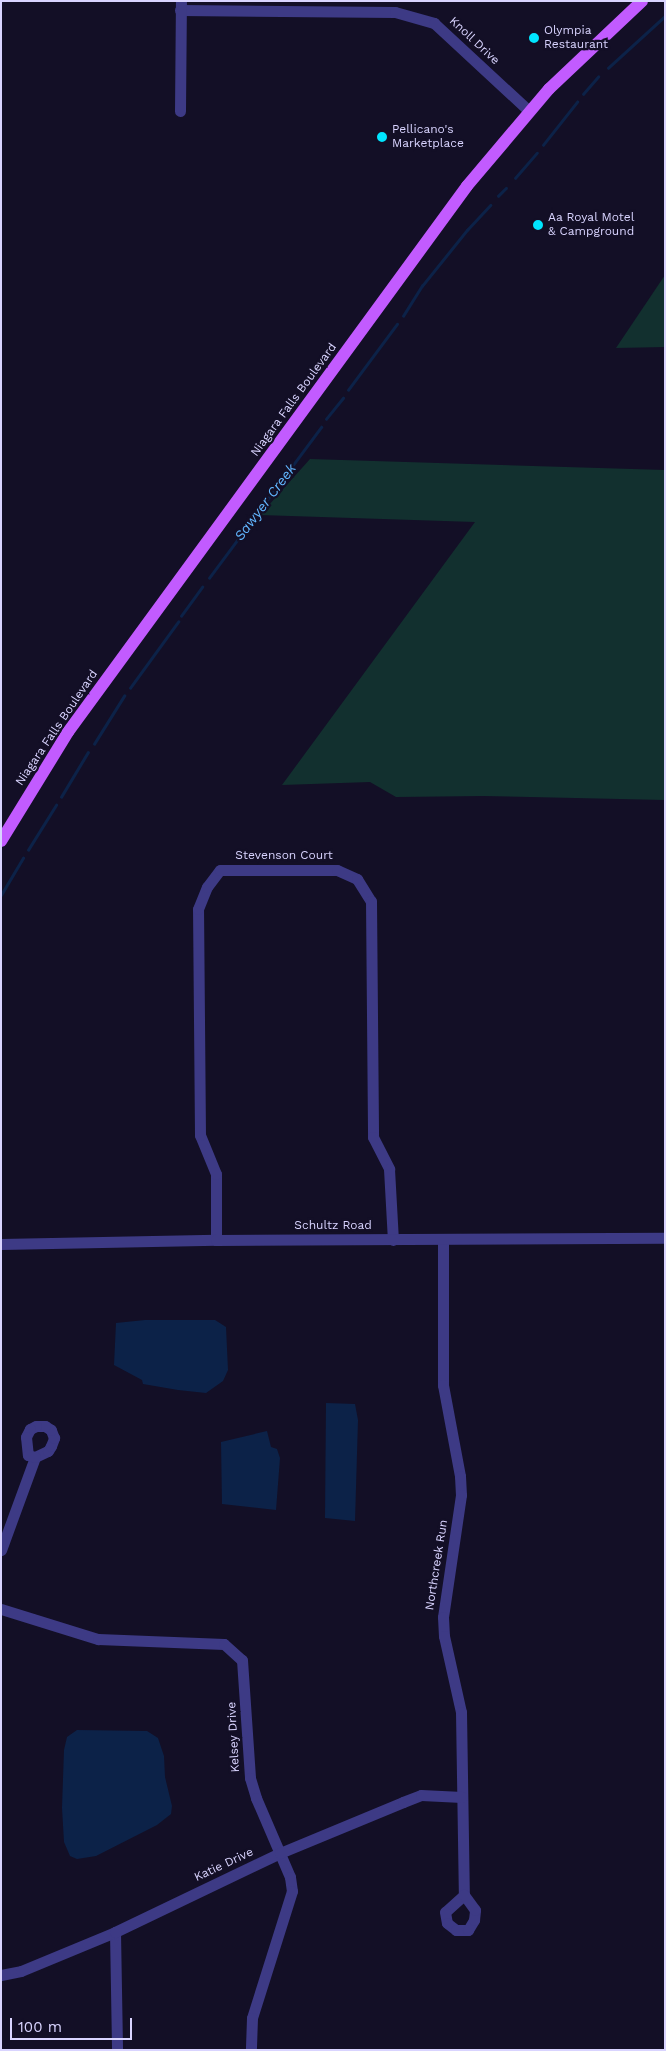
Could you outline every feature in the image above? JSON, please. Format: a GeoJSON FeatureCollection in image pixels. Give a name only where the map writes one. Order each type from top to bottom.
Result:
{"type":"FeatureCollection","features":[{"type":"Feature","properties":{"kind":"main road","name":"Niagara Falls Boulevard"},"geometry":{"type":"LineString","coordinates":[[1,841],[68,732],[458,198],[529,111],[579,58],[642,1]]}},
{"type":"Feature","properties":{"kind":"street","name":"Knoll Drive"},"geometry":{"type":"LineString","coordinates":[[181,6],[395,12],[434,23],[529,111]]}},
{"type":"Feature","properties":{"kind":"street"},"geometry":{"type":"LineString","coordinates":[[180,111],[181,6]]}},
{"type":"Feature","properties":{"kind":"street","name":"Stevenson Court"},"geometry":{"type":"LineString","coordinates":[[216,1240],[216,1174],[200,1135],[198,909],[207,887],[220,870],[337,870],[358,879],[371,901],[373,1137],[389,1169],[393,1240]]}},
{"type":"Feature","properties":{"kind":"street","name":"Schultz Road"},"geometry":{"type":"LineString","coordinates":[[1,1244],[216,1240],[665,1238]]}},
{"type":"Feature","properties":{"kind":"street","name":"Northcreek Run"},"geometry":{"type":"LineString","coordinates":[[443,1240],[443,1384],[460,1476],[461,1495],[443,1618],[444,1636],[461,1712],[464,1895]]}},
{"type":"Feature","properties":{"kind":"street"},"geometry":{"type":"LineString","coordinates":[[1,1550],[35,1457]]}},
{"type":"Feature","properties":{"kind":"street","name":"Kelsey Drive"},"geometry":{"type":"LineString","coordinates":[[1,1610],[98,1640],[224,1644],[242,1660],[250,1778],[256,1798],[290,1877],[292,1890],[252,2018],[252,2050]]}},
{"type":"Feature","properties":{"kind":"street","name":"Katie Drive"},"geometry":{"type":"LineString","coordinates":[[1,1974],[21,1971],[115,1932],[280,1853],[421,1795],[462,1796]]}},
{"type":"Feature","properties":{"kind":"street"},"geometry":{"type":"LineString","coordinates":[[115,1932],[117,2050]]}},
{"type":"Feature","properties":{"kind":"green space"},"geometry":{"type":"Polygon","coordinates":[[[665,275],[665,347],[616,348],[665,275]]]}},
{"type":"Feature","properties":{"kind":"green space"},"geometry":{"type":"Polygon","coordinates":[[[310,459],[665,470],[665,800],[483,796],[396,797],[370,782],[282,785],[475,522],[260,515],[310,459]]]}},
{"type":"Feature","properties":{"kind":"water"},"geometry":{"type":"Polygon","coordinates":[[[145,1320],[215,1320],[226,1327],[228,1370],[223,1381],[206,1393],[178,1390],[143,1384],[142,1380],[114,1365],[116,1323],[145,1320]]]}},
{"type":"Feature","properties":{"kind":"water"},"geometry":{"type":"Polygon","coordinates":[[[326,1403],[355,1404],[358,1420],[355,1521],[325,1518],[326,1403]]]}},
{"type":"Feature","properties":{"kind":"water"},"geometry":{"type":"Polygon","coordinates":[[[267,1431],[271,1447],[277,1449],[280,1458],[276,1510],[222,1504],[221,1442],[267,1431]]]}},
{"type":"Feature","properties":{"kind":"water"},"geometry":{"type":"Polygon","coordinates":[[[77,1730],[147,1731],[158,1738],[164,1756],[165,1777],[172,1806],[171,1814],[157,1825],[96,1856],[77,1859],[70,1856],[64,1842],[62,1808],[64,1750],[67,1737],[77,1730]]]}},
{"type":"Feature","properties":{"kind":"waterway"},"geometry":{"type":"LineString","coordinates":[[608,68],[665,16]]}},
{"type":"Feature","properties":{"kind":"waterway","name":"Sawyer Creek"},"geometry":{"type":"LineString","coordinates":[[583,94],[598,77]]}},
{"type":"Feature","properties":{"kind":"waterway","name":"Sawyer Creek"},"geometry":{"type":"LineString","coordinates":[[543,145],[577,102]]}},
{"type":"Feature","properties":{"kind":"waterway","name":"Sawyer Creek"},"geometry":{"type":"LineString","coordinates":[[515,178],[537,153]]}},
{"type":"Feature","properties":{"kind":"waterway","name":"Sawyer Creek"},"geometry":{"type":"LineString","coordinates":[[498,196],[506,188]]}},
{"type":"Feature","properties":{"kind":"waterway","name":"Sawyer Creek"},"geometry":{"type":"LineString","coordinates":[[403,316],[422,286],[467,230],[490,205]]}},
{"type":"Feature","properties":{"kind":"waterway","name":"Sawyer Creek"},"geometry":{"type":"LineString","coordinates":[[348,390],[397,324]]}},
{"type":"Feature","properties":{"kind":"waterway","name":"Sawyer Creek"},"geometry":{"type":"LineString","coordinates":[[326,419],[343,398]]}},
{"type":"Feature","properties":{"kind":"waterway","name":"Sawyer Creek"},"geometry":{"type":"LineString","coordinates":[[209,578],[321,427]]}},
{"type":"Feature","properties":{"kind":"waterway","name":"Sawyer Creek"},"geometry":{"type":"LineString","coordinates":[[181,616],[202,587]]}},
{"type":"Feature","properties":{"kind":"waterway","name":"Sawyer Creek"},"geometry":{"type":"LineString","coordinates":[[130,688],[178,622]]}},
{"type":"Feature","properties":{"kind":"waterway","name":"Sawyer Creek"},"geometry":{"type":"LineString","coordinates":[[94,744],[124,696]]}},
{"type":"Feature","properties":{"kind":"waterway","name":"Sawyer Creek"},"geometry":{"type":"LineString","coordinates":[[61,797],[88,752]]}},
{"type":"Feature","properties":{"kind":"waterway","name":"Sawyer Creek"},"geometry":{"type":"LineString","coordinates":[[28,850],[56,805]]}},
{"type":"Feature","properties":{"kind":"waterway","name":"Sawyer Creek"},"geometry":{"type":"LineString","coordinates":[[1,895],[23,858]]}},
{"type":"Feature","properties":{"kind":"place","name":"Olympia Restaurant"},"geometry":{"type":"Point","coordinates":[534,38]}},
{"type":"Feature","properties":{"kind":"place","name":"Pellicano's Marketplace"},"geometry":{"type":"Point","coordinates":[382,137]}},
{"type":"Feature","properties":{"kind":"place","name":"Aa Royal Motel & Campground"},"geometry":{"type":"Point","coordinates":[538,225]}}]}
